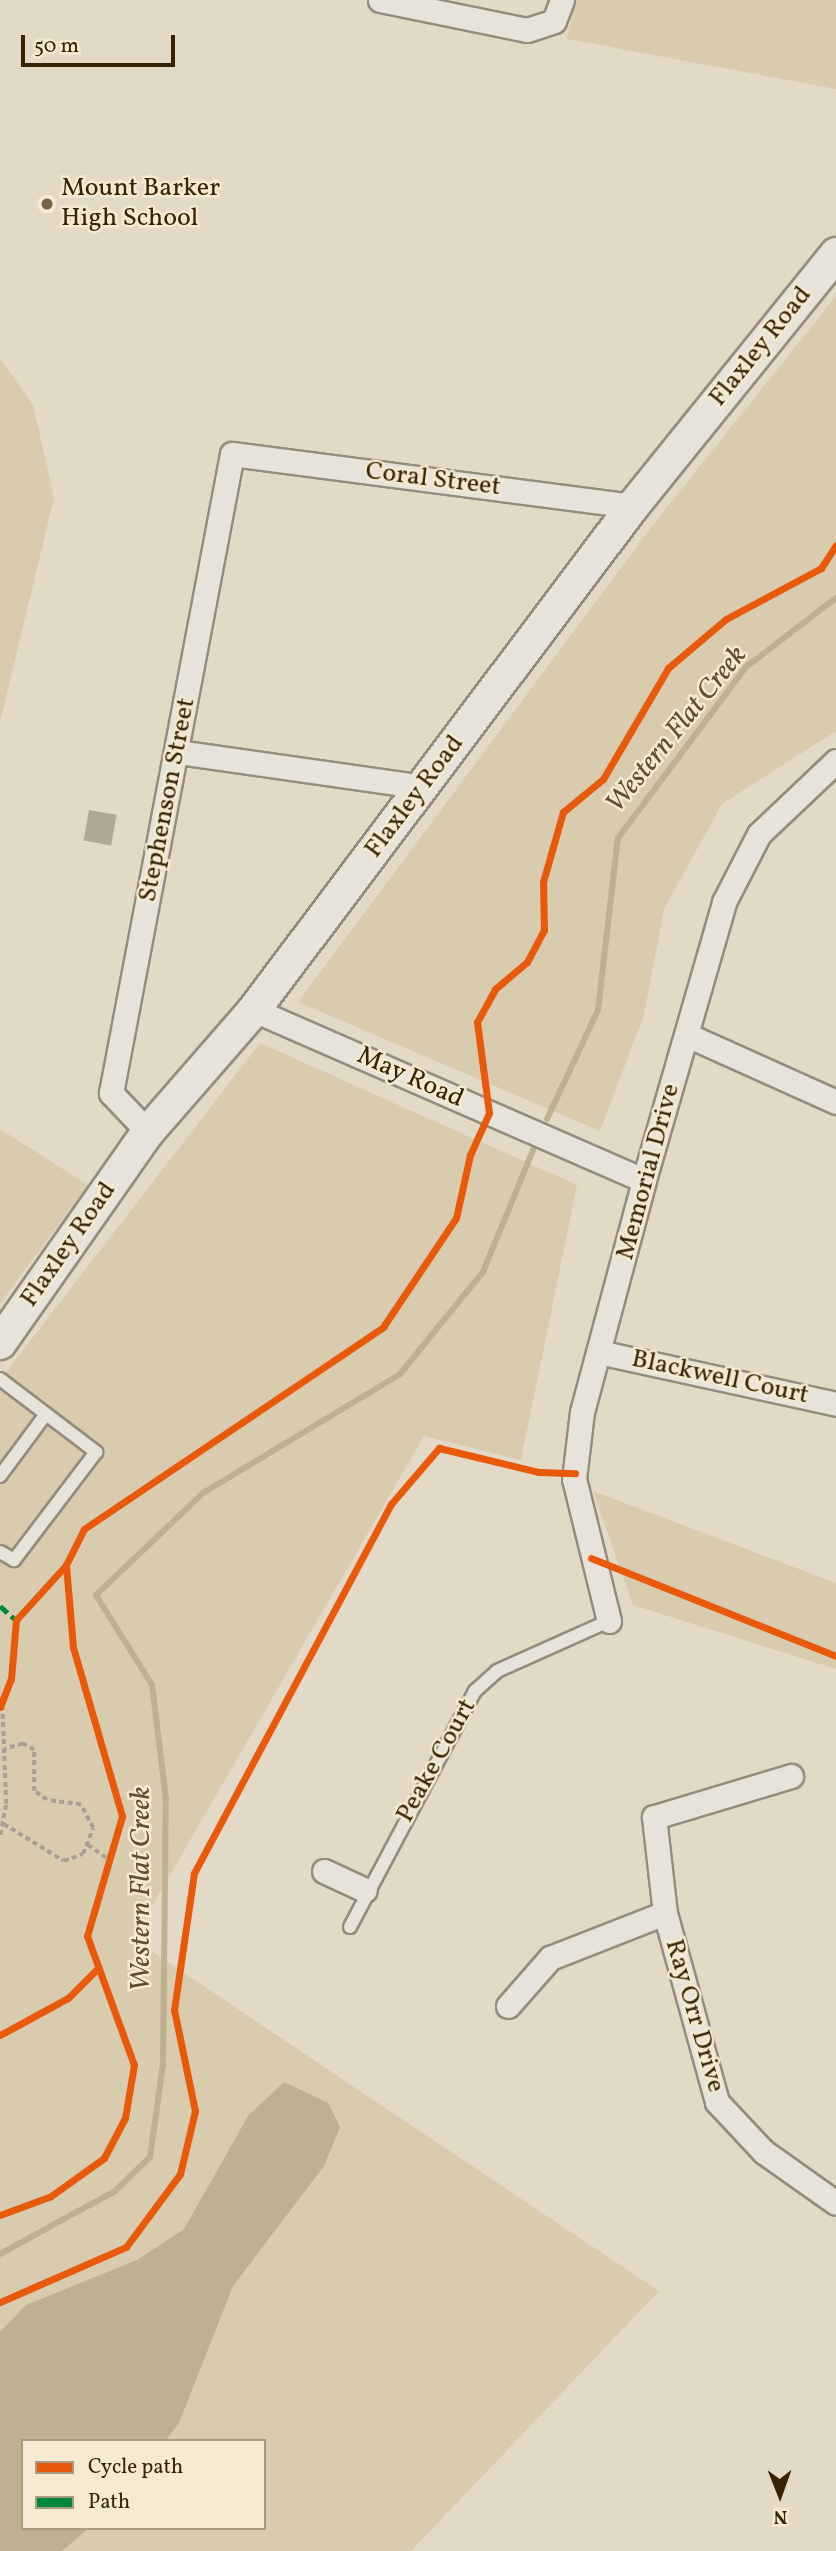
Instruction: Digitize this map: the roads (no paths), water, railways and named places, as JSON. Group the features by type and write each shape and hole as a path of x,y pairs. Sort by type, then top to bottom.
{"main road":[{"name":"Flaxley Road","path":"0,1343 148,1132 254,1010 633,506 836,254"}],"street":[{"path":"380,0 527,30 544,28 562,0"},
{"name":"Coral Street","path":"232,454 633,506"},
{"name":"Stephenson Street","path":"148,1132 111,1093 178,751 232,454"},
{"path":"178,751 423,787"},
{"name":"Memorial Drive","path":"609,1621 574,1479 582,1412 603,1353 643,1180 724,902 759,834 836,761"},
{"name":"May Road","path":"254,1010 643,1180"},
{"path":"687,1035 836,1102"},
{"name":"Blackwell Court","path":"603,1353 836,1404"},
{"name":"Ray Orr Drive","path":"791,1776 654,1817 665,1913 717,2102 764,2152 836,2203"},
{"path":"324,1871 365,1890"},
{"path":"508,2006 550,1958 665,1913"}],"lane":[{"path":"0,1379 96,1452 14,1560 0,1552"},
{"path":"0,1476 46,1415"},
{"name":"Peake Court","path":"350,1927 365,1890 475,1691 496,1671 609,1621"}],"waterway":[{"name":"Western Flat Creek","path":"547,1119 598,1010 618,838 746,667 836,598"},
{"name":"Western Flat Creek","path":"0,2254 115,2191 150,2157 163,2065 166,1800 152,1685 96,1595 203,1493 400,1374 483,1272 533,1150"}],"place":[{"name":"Mount Barker High School","path":"47,204"}]}
